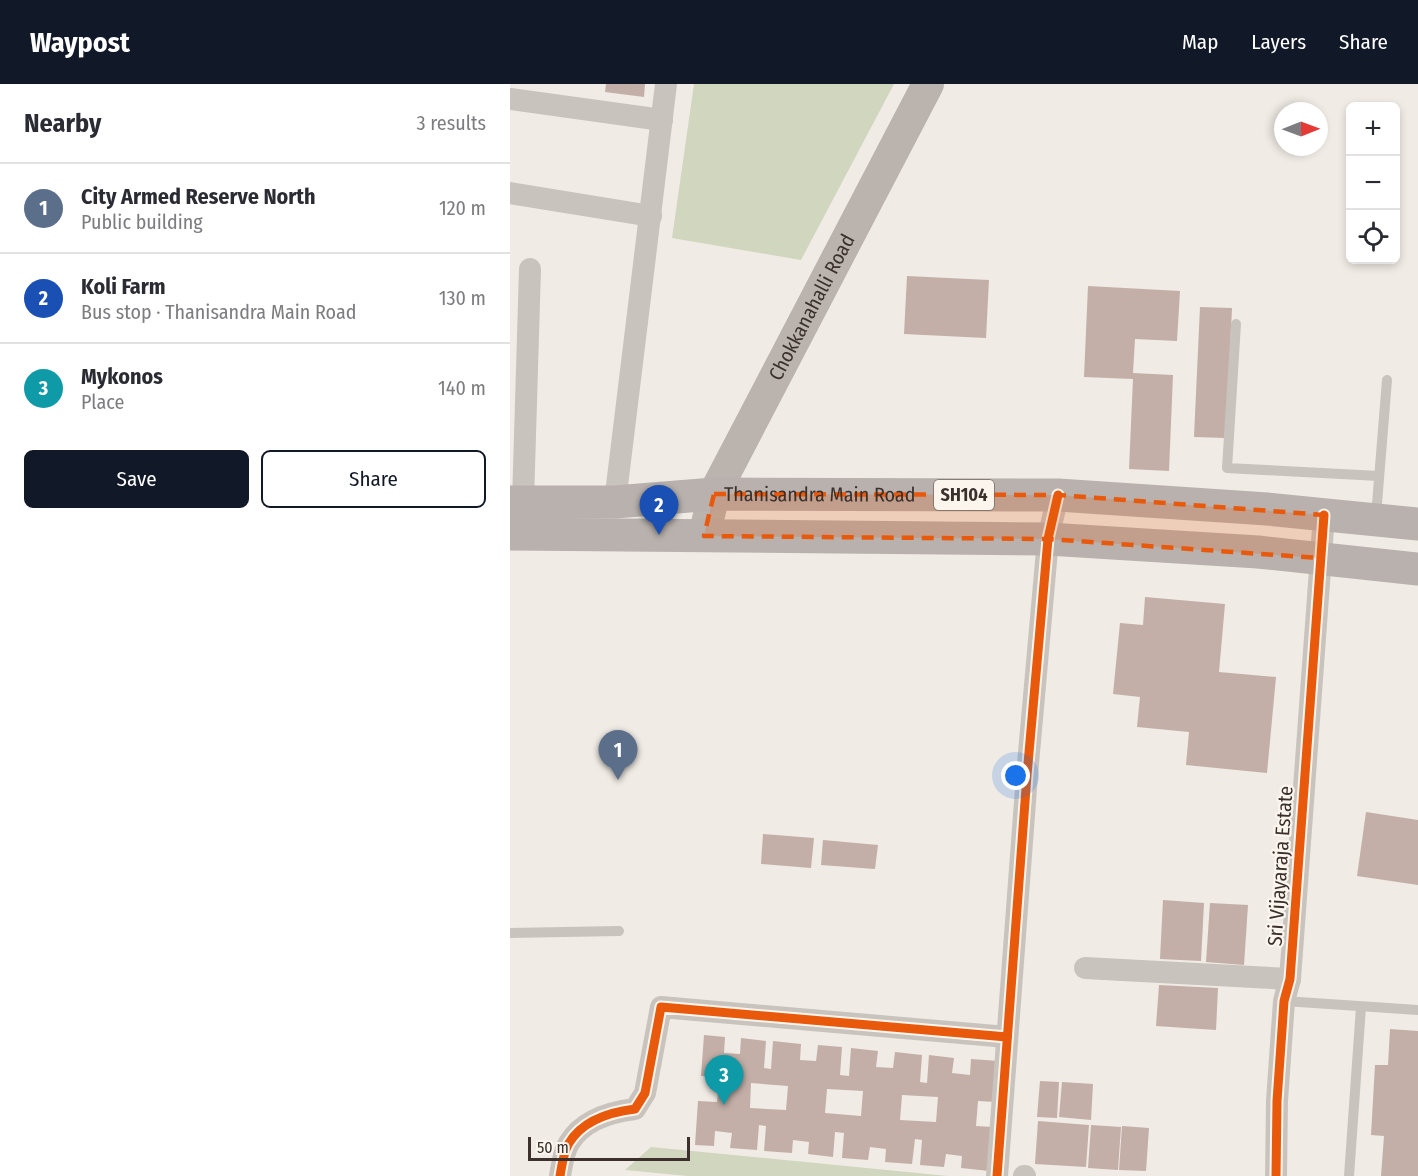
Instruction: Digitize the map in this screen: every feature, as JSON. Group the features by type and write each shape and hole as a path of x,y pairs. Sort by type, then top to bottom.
{"main road":[{"name":"Thanisandra Main Road","path":"516,502 615,502 714,494 1058,495 1418,524"},
{"name":"Thanisandra Main Road","path":"510,534 1048,539 1258,552 1418,568"}],"street":[{"path":"615,502 666,84"},
{"name":"Chokkanahalli Road","path":"704,536 714,494 928,84"},
{"path":"510,99 662,120"},
{"path":"510,193 651,216"},
{"path":"516,502 530,269"},
{"path":"997,1176 1027,775 1048,539 1058,495"},
{"name":"Sri Vijayaraja Estate","path":"1276,1176 1277,1101 1284,1001 1290,980 1323,515"},
{"path":"1085,968 1290,980"},
{"path":"560,1176 568,1144 580,1130 613,1111 635,1109 645,1094 662,1007 1008,1037"}],"lane":[{"path":"1236,324 1227,468 1379,476"},
{"path":"1376,519 1387,380"},
{"path":"510,933 619,931"},
{"path":"1284,1001 1418,1011"},
{"path":"1350,1176 1361,1007"}],"highlighted area":[{"path":"714,494 1058,495 1324,515 1319,558 1048,539 704,536"}],"green space":[{"path":"694,84 894,84 801,260 672,238"},
{"path":"651,1147 948,1176 688,1176 625,1170"}],"building":[{"path":"606,84 645,84 644,97 605,92"},
{"path":"907,276 989,280 986,338 904,334"},
{"path":"1088,286 1180,291 1177,341 1135,339 1133,373 1173,375 1169,471 1129,469 1133,379 1084,377"},
{"path":"1200,307 1232,308 1226,438 1194,437"},
{"path":"1145,597 1225,604 1219,672 1276,677 1267,773 1186,765 1189,732 1137,727 1140,697 1113,694 1120,623 1143,625"},
{"path":"1366,812 1418,820 1418,885 1357,876"},
{"path":"763,834 814,838 811,868 761,864"},
{"path":"823,840 878,845 875,869 821,865"},
{"path":"1163,900 1204,903 1201,961 1160,959"},
{"path":"1210,903 1248,905 1244,965 1206,962"},
{"path":"1159,985 1218,988 1216,1030 1156,1026"},
{"path":"1390,1029 1418,1031 1418,1176 1381,1176 1384,1136 1371,1135 1375,1065 1388,1065"},
{"path":"704,1035 725,1037 724,1053 740,1054 741,1038 766,1041 764,1068 771,1069 773,1041 801,1044 800,1060 816,1061 818,1045 842,1047 840,1075 849,1076 851,1048 878,1051 876,1067 893,1068 895,1052 922,1055 920,1082 927,1083 929,1055 954,1058 952,1073 970,1075 971,1059 999,1061 995,1102 978,1101 976,1126 993,1127 989,1171 961,1168 962,1156 946,1154 944,1167 920,1165 922,1140 915,1139 912,1164 885,1162 886,1149 870,1147 868,1160 842,1158 844,1133 835,1132 833,1157 808,1154 809,1142 793,1140 792,1153 764,1151 766,1126 759,1125 757,1150 730,1148 732,1133 715,1131 714,1146 695,1145 698,1101 717,1102 720,1077 701,1076","holes":["751,1083 788,1086 786,1110 750,1108","827,1089 863,1091 861,1116 825,1113","902,1095 938,1097 936,1122 900,1120"]},
{"path":"1040,1081 1059,1082 1057,1118 1037,1117"},
{"path":"1062,1082 1093,1084 1091,1120 1059,1117"},
{"path":"1038,1121 1089,1125 1086,1167 1035,1164"},
{"path":"1091,1125 1121,1127 1118,1170 1088,1168"},
{"path":"1122,1126 1149,1128 1146,1171 1119,1170"}],"cycle path":[{"path":"997,1176 1027,775 1048,539 1058,495"},
{"path":"1276,1176 1277,1101 1284,1001 1290,979 1324,515"},
{"path":"560,1176 565,1151 582,1128 598,1118 635,1109 645,1093 661,1007 1007,1037"}],"place":[{"name":"Koli Farm","path":"659,535"},
{"name":"City Armed Reserve North","path":"618,780"},
{"name":"Mykonos","path":"724,1105"}]}
